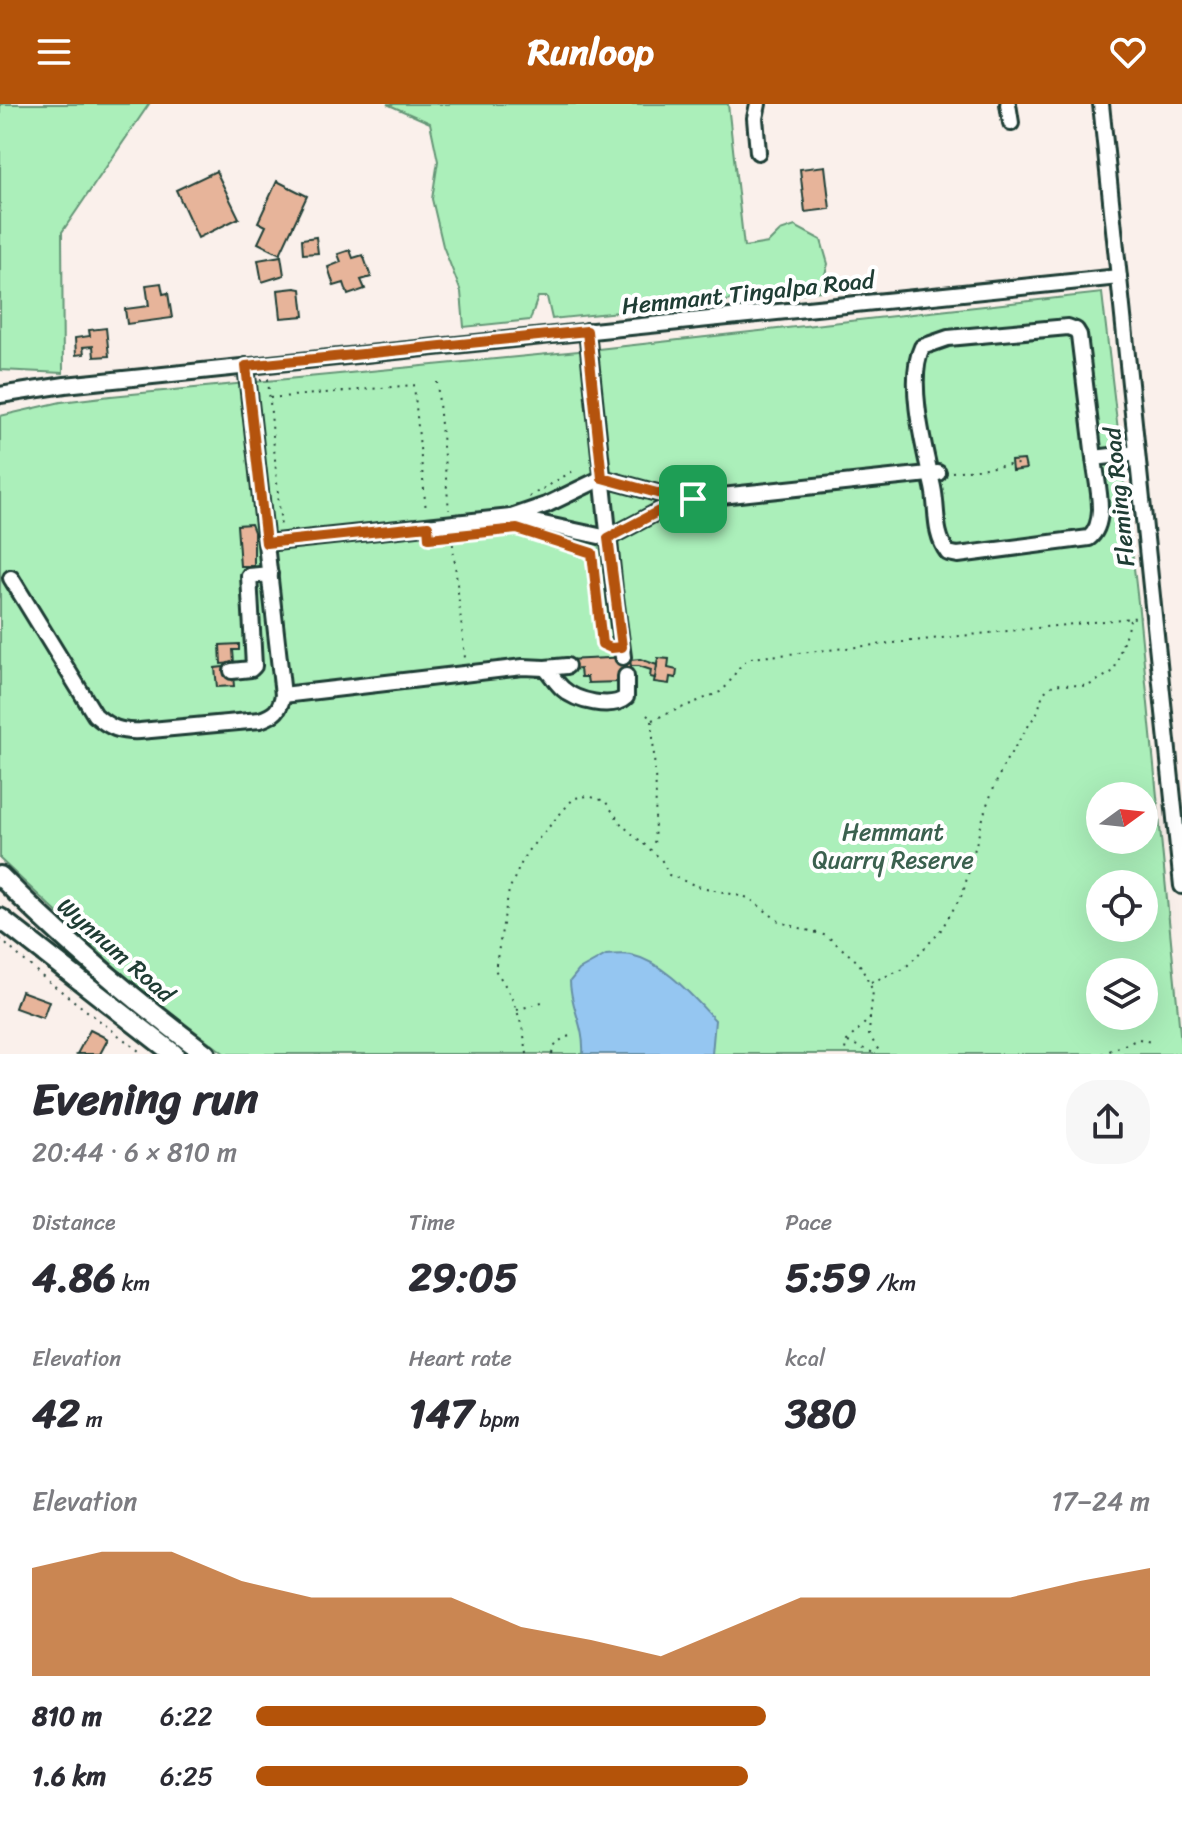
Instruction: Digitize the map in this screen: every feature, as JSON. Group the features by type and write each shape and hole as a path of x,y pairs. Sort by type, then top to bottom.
{"main road":[{"name":"Wynnum Road","path":"0,876 86,960 206,1054"},
{"name":"Wynnum Road","path":"0,918 174,1054"}],"street":[{"path":"758,104 755,118 758,152"},
{"path":"1008,104 1011,123"},
{"name":"Fleming Road","path":"1101,104 1182,886"},
{"name":"Hemmant Tingalpa Road","path":"0,395 65,385 246,374 587,331 1119,277"},
{"path":"1068,327 1076,330 1094,458 1100,521 1097,531 1089,538 958,555 948,553 941,544 934,474 917,391 918,356 922,347 948,338 1068,327"},
{"path":"587,331 623,652"},
{"path":"11,578 95,715 109,727 122,732 140,731 260,720 274,715 283,695 246,374"},
{"path":"1094,458 1137,453"},
{"path":"511,517 548,531 608,538 659,511 693,499 934,474"},
{"path":"266,543 511,517 546,505 602,478 693,499"},
{"path":"657,493 659,511"},
{"path":"546,505 548,531"},
{"path":"232,671 254,666 249,576 270,574"},
{"path":"283,695 523,667 567,666"},
{"path":"545,668 564,690 609,704 618,704 626,697 626,676"}],"path":[{"path":"246,374 268,379 281,529"},
{"path":"437,382 450,512"},
{"path":"270,398 414,385 428,526"},
{"path":"934,474 1018,464"},
{"path":"526,498 573,471"},
{"path":"548,531 592,553 602,644 623,652"},
{"path":"441,537 452,536 465,658"},
{"path":"652,720 720,692 729,686 744,661 751,658 1130,618 1114,671 1088,686 1054,684 1043,693 1038,711 1004,764 986,807 963,893 939,933 904,969 869,983"},
{"path":"647,715 652,720 656,792 654,851"},
{"path":"527,1054 524,1029 509,990 495,970 509,890 526,853 574,798 588,796 605,801 622,825 661,859 669,875 697,886 749,898 780,922 827,936 859,963 873,991 869,1035 881,1054"},
{"path":"0,939 44,978 143,1054"},
{"path":"516,1010 545,1001"},
{"path":"844,1054 847,1041 870,1018"},
{"path":"552,1054 561,1039 570,1036"},
{"path":"1102,1054 1139,1039 1151,1042"},
{"path":"847,1041 876,1054"}],"green space":[{"path":"0,104 149,104 62,232 63,373 0,370"},
{"path":"387,104 728,104 744,247 768,243 780,231 795,226 821,240 828,264 820,291 552,319 547,297 538,297 530,320 464,327 461,292 443,246 432,199 438,161 430,123"},
{"name":"Hemmant Quarry Reserve","path":"1102,293 1156,782 1086,782 1086,854 1158,854 1158,807 1182,1054 225,1054 134,985 0,859 0,416 61,402 589,350"}],"water":[{"path":"628,954 643,959 677,982 715,1020 712,1054 583,1054 570,981 579,970 606,955"}],"building":[{"path":"825,166 830,209 805,212 800,169"},
{"path":"216,171 239,218 198,238 176,190"},
{"path":"277,181 307,196 280,254 258,243 266,226 258,222"},
{"path":"316,237 318,253 303,254 302,239"},
{"path":"350,250 353,258 363,255 371,277 361,280 365,289 348,295 344,283 334,286 328,267 341,262 338,254"},
{"path":"281,256 284,275 262,282 258,260"},
{"path":"161,283 163,294 168,293 172,318 127,324 125,309 149,306 146,285"},
{"path":"301,289 304,316 281,318 278,290"},
{"path":"106,328 109,356 94,357 93,346 83,347 84,354 76,355 75,338 90,336 89,330"},
{"path":"1024,460 1026,469 1012,471 1011,461"},
{"path":"251,524 254,532 254,566 240,566 237,525"},
{"path":"239,644 239,650 233,650 234,663 221,664 220,645"},
{"path":"630,657 632,675 620,682 588,683 587,677 581,677 580,669 567,670 566,660"},
{"path":"658,658 669,659 668,668 677,670 676,678 670,677 669,684 654,682"},
{"path":"640,659 657,665 655,678 650,677 651,670 631,666 630,660"},
{"path":"232,666 234,686 217,687 215,668"},
{"path":"21,991 49,1001 43,1018 15,1008"},
{"path":"90,1030 108,1039 100,1054 77,1054"}],"route":[{"path":"587,331 602,478 693,499 659,511 608,538 622,647 611,648 602,644 592,553 517,529 429,538 428,526 266,543 246,366 587,331"}]}
